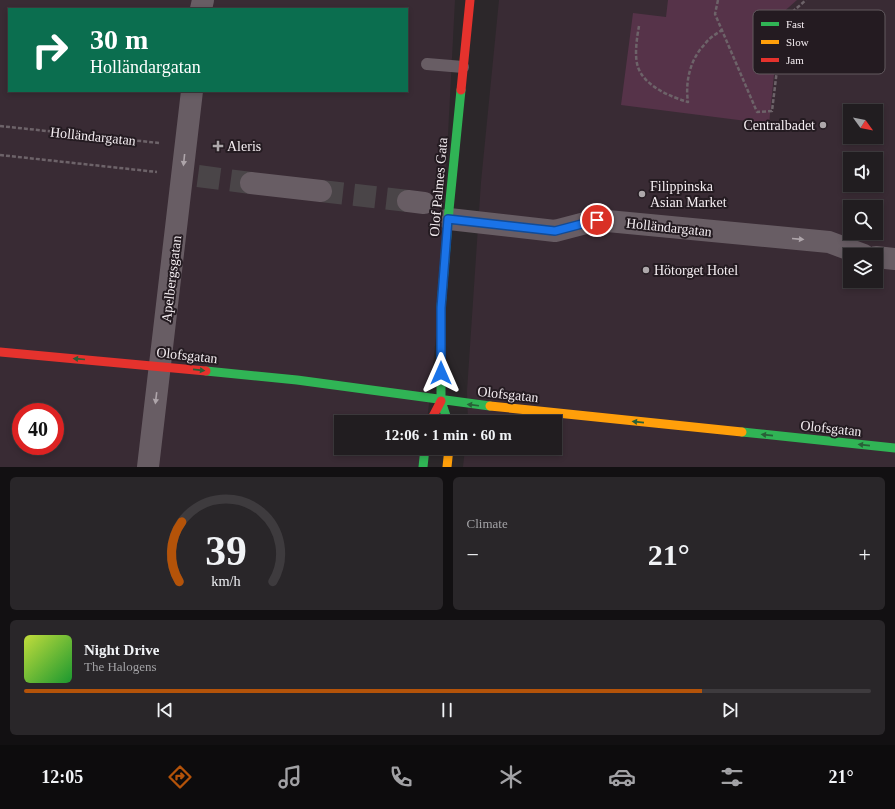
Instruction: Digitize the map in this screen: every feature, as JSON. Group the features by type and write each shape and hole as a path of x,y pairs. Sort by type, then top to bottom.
{"street":[{"name":"Olof Palmes Gata","path":"446,415 441,401 441,308 448,219 470,0"},
{"name":"Apelbergsgatan","path":"148,467 192,92"},
{"path":"252,183 321,191"},
{"name":"Holländargatan","path":"448,219 555,231 597,220 828,242 845,248"},
{"path":"883,258 895,259"},
{"name":"Olofsgatan","path":"0,352 297,380 441,401 895,448"},
{"name":"Olof Palmes Gata","path":"434,415 441,401"},
{"path":"423,467 424,455"},
{"path":"447,467 448,455"}],"lane":[{"path":"427,64 463,67"}],"path":[{"path":"718,0 715,14 757,112 772,111 776,74"},
{"path":"794,10 806,0"},
{"path":"638,26 636,55 637,67 656,88 675,98 688,102 687,81 698,52 705,43 722,30"},
{"name":"Holländargatan","path":"0,126 187,136"},
{"name":"Holländargatan","path":"0,155 182,184"}],"shaded area":[{"path":"0,0 455,0 439,308 428,415 334,415 334,455 421,455 420,467 0,467"},
{"path":"499,0 895,0 895,467 463,467 464,455 562,455 562,415 468,415 467,391 481,182"},
{"path":"668,0 797,0 786,10 753,10 753,74 774,74 769,124 621,105 633,13 666,17"}],"tunnel":[{"path":"198,176 251,183"},
{"path":"321,191 408,201"}],"traffic: fast":[{"path":"446,415 441,401 441,308 461,90"},
{"path":"206,371 297,380 490,406"},
{"path":"742,432 895,448"},
{"path":"423,467 424,455"}],"traffic: slow":[{"path":"490,406 742,432"},
{"path":"447,467 448,455"}],"traffic: jam":[{"path":"461,90 470,0"},
{"path":"0,352 206,371"},
{"path":"434,415 441,401"}],"place":[{"name":"Centralbadet","path":"823,125"},
{"name":"Aleris","path":"218,146"},
{"name":"Filippinska Asian Market","path":"642,194"},
{"name":"Hötorget Hotel","path":"646,270"}],"route":[{"path":"441,373 441,308 448,219 555,231 597,220"}]}
